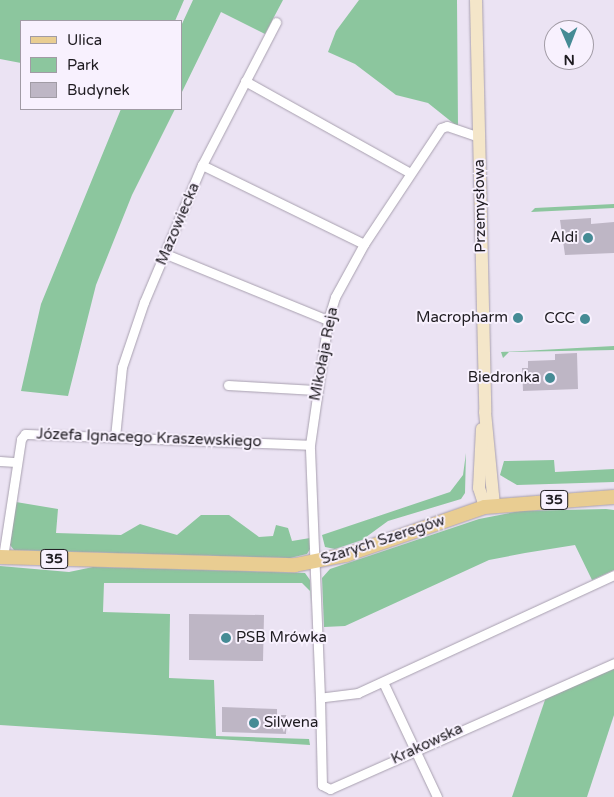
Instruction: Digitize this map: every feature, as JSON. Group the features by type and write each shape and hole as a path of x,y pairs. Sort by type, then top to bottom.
{"main road":[{"name":"Przemysłowa","path":"476,0 485,412 490,506"},
{"name":"Szarych Szeregów","path":"1,557 242,566 315,562 490,506 614,497"}],"street":[{"name":"Mazowiecka","path":"115,437 122,367 144,302 166,254 202,165 276,22"},
{"path":"245,81 410,173"},
{"name":"Mikołaja Reja","path":"315,562 310,445 315,390 328,320 335,297 364,244 441,128 447,126 479,137"},
{"path":"202,165 364,244"},
{"path":"166,254 328,320"},
{"path":"228,385 315,390"},
{"name":"Józefa Ignacego Kraszewskiego","path":"1,557 16,462 25,434 310,445"},
{"path":"0,461 16,462"},
{"name":"Krakowska","path":"315,562 325,789 614,663"},
{"path":"320,698 358,693 614,575"},
{"path":"383,682 437,797"}],"green space":[{"path":"0,0 184,0 175,20 20,20 20,63 0,59"},
{"path":"193,0 283,0 265,34 221,12 182,92 182,24"},
{"path":"359,0 457,0 458,127 428,103 396,95 355,64 328,52 336,31"},
{"path":"121,110 174,110 132,195 96,285 68,396 21,391 41,304"},
{"path":"614,204 614,208 531,212 535,208"},
{"path":"614,346 614,350 509,352 503,358 501,352"},
{"path":"466,453 465,493 461,499 388,521 362,540 335,549 325,547 322,535 450,492 463,475"},
{"path":"554,460 555,472 614,469 614,482 517,485 500,475 504,461"},
{"path":"16,502 58,509 56,533 121,535 140,524 177,535 201,515 229,515 259,537 273,536 276,525 288,528 292,541 310,538 310,549 307,554 290,558 14,550 10,545"},
{"path":"614,510 614,570 592,580 575,545 525,553 489,560 345,626 324,627 322,578 330,569 479,519 520,511"},
{"path":"0,566 69,572 93,567 305,573 310,580 311,605 310,591 302,583 104,583 103,612 170,614 169,678 214,680 216,736 309,739 310,745 0,725"},
{"path":"614,669 614,715 587,797 512,797 547,694"}],"building":[{"name":"Aldi","path":"591,218 591,224 614,222 614,253 565,255 560,220"},
{"name":"Biedronka","path":"577,353 578,389 523,391 522,368 528,368 528,361 555,360 555,354"},
{"name":"PSB Mrówka","path":"189,614 264,615 263,661 189,660"},
{"name":"Silwena","path":"222,707 277,709 277,715 287,715 286,734 222,732"}],"place":[{"name":"Aldi","path":"588,238"},
{"name":"Macropharm","path":"518,318"},
{"name":"CCC","path":"585,319"},
{"name":"Biedronka","path":"550,378"},
{"name":"PSB Mrówka","path":"226,638"},
{"name":"Silwena","path":"254,723"}]}
